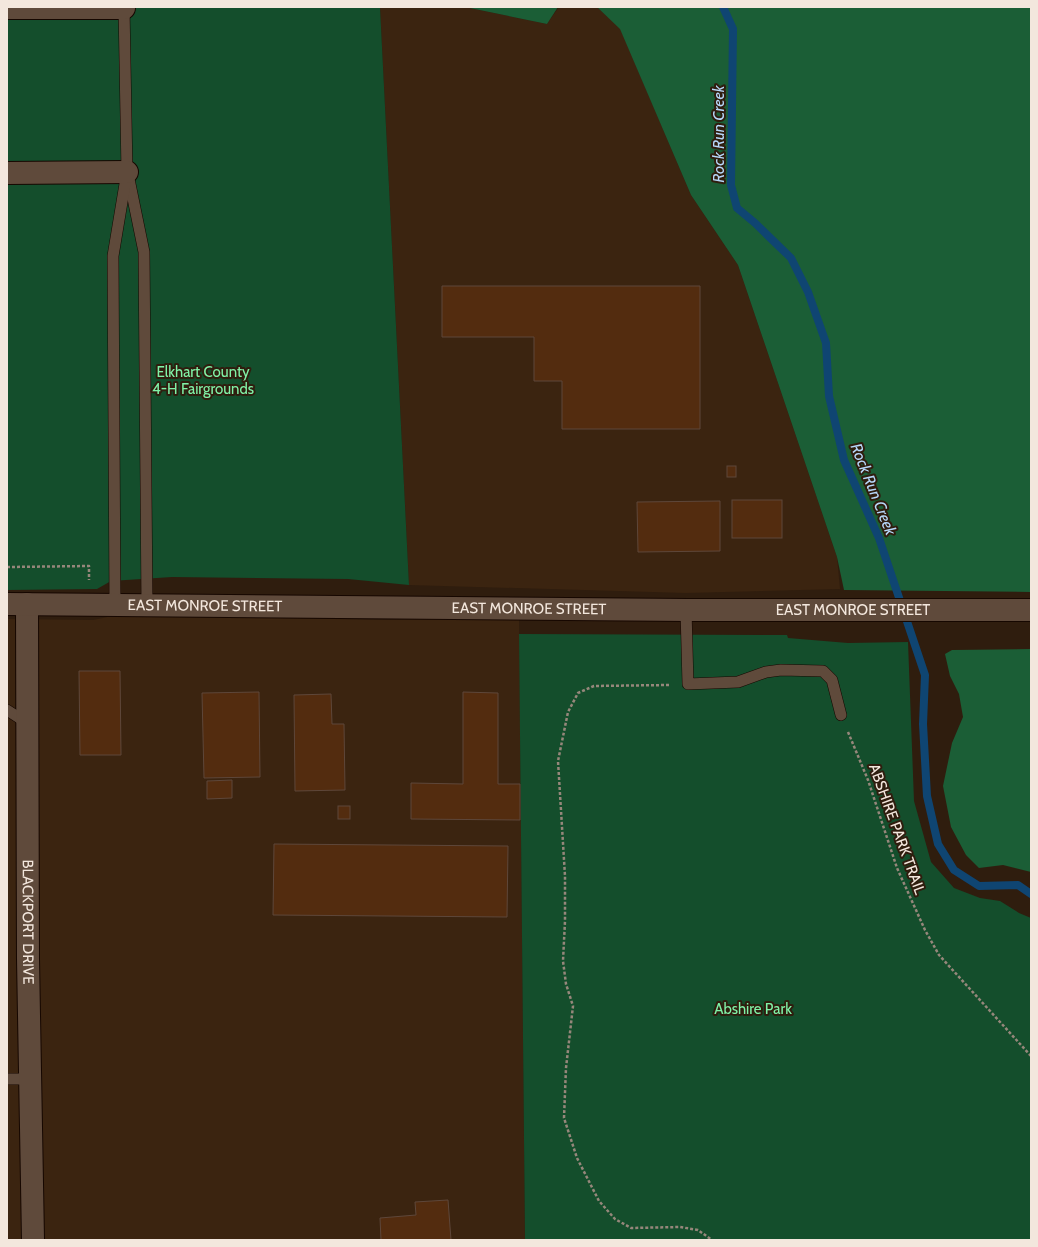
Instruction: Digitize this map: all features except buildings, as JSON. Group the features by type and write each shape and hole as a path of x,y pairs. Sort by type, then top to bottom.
{"street":[{"path":"7,8 124,8"},
{"path":"7,173 127,172"},
{"name":"EAST MONROE STREET","path":"17,604 686,610 1031,610"},
{"name":"BLACKPORT DRIVE","path":"17,604 27,723 33,1240"}],"lane":[{"path":"115,604 113,256 127,172 124,8"},
{"path":"127,172 144,252 147,604"},
{"path":"686,610 688,684 738,682 766,672 781,670 823,671 832,680 841,715"},
{"path":"7,710 27,723"},
{"path":"7,1079 30,1079"}],"path":[{"path":"7,567 89,566"},
{"path":"688,684 594,686 578,693 568,712 558,761 565,876 563,961 566,984 573,1006 566,1068 564,1118 577,1158 599,1201 615,1219 631,1228 680,1227 698,1230 712,1240"},
{"name":"ABSHIRE PARK TRAIL","path":"841,715 868,780 897,868 925,930 939,955 1031,1056"}],"shaded area":[{"path":"380,7 465,7 547,24 559,7 597,7 620,28 691,195 738,265 837,557 840,589 686,593 409,585"},
{"path":"117,615 386,620 519,617 525,1240 7,1240 7,619 93,620"}],"green space":[{"name":"Elkhart County 4-H Fairgrounds","path":"7,7 380,7 409,585 348,579 172,577 111,581 97,589 7,590"},
{"path":"465,7 558,7 547,24"},
{"path":"597,7 1031,7 1031,592 844,590 837,557 738,265 691,195 620,29"},
{"name":"Abshire Park","path":"519,634 787,635 788,638 848,643 908,642 914,801 931,862 954,888 980,898 1000,901 1019,913 1031,918 1031,1240 525,1240"},
{"path":"1031,649 1031,872 1003,865 979,868 966,855 951,827 943,786 952,743 963,717 959,694 950,676 945,654 952,650"}],"waterway":[{"name":"Rock Run Creek","path":"723,7 733,29 731,185 737,208 755,223 791,258 808,292 826,343 829,396 844,460 879,538 925,675 923,724 927,796 938,844 954,870 979,886 1018,885 1031,894"}]}
